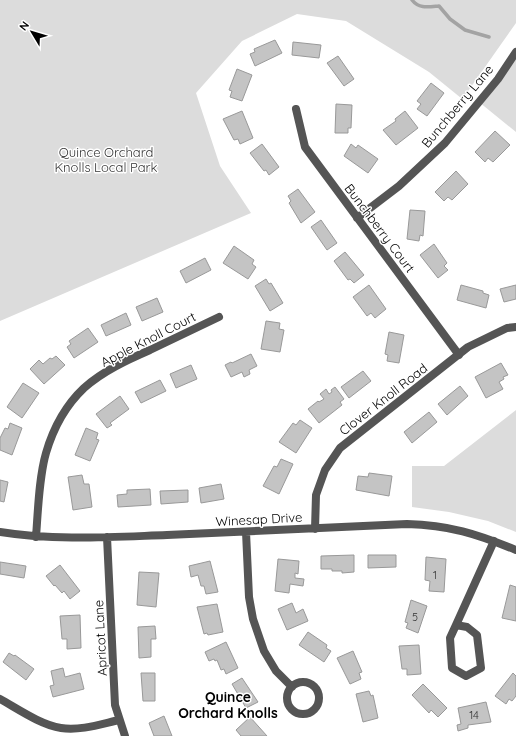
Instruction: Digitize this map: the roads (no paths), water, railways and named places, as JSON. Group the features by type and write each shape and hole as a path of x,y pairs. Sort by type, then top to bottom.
{"street":[{"name":"Bunchberry Lane","path":"357,218 399,186 445,143 498,79 516,52"},
{"name":"Bunchberry Court","path":"296,109 305,147 459,355"},
{"name":"Apple Knoll Court","path":"36,537 42,468 46,453 60,419 70,404 84,388 119,364 219,317"},
{"name":"Clover Knoll Road","path":"314,529 316,495 325,470 340,448 468,347 507,328 516,327"},
{"name":"Winesap Drive","path":"0,532 36,537 107,537 407,524 455,529 494,541 516,550"},
{"path":"246,532 249,597 253,619 264,651 276,671 292,687"},
{"name":"Apricot Lane","path":"107,537 115,705 125,736"},
{"path":"456,626 467,627 477,635 481,668 466,676 452,668 450,638 494,541"},
{"path":"307,682 316,688 320,698 317,708 313,712 303,715 293,711 287,702 289,691 292,687 296,684 307,682"},
{"path":"0,699 48,724 62,728 76,729 119,720"}],"waterway":[{"path":"412,0 421,6 439,6 450,19 465,30 489,37"}],"district":[{"name":"Quince Orchard Knolls","path":"228,706"}],"park label":[{"name":"Quince Orchard Knolls Local Park","path":"106,160"}]}
